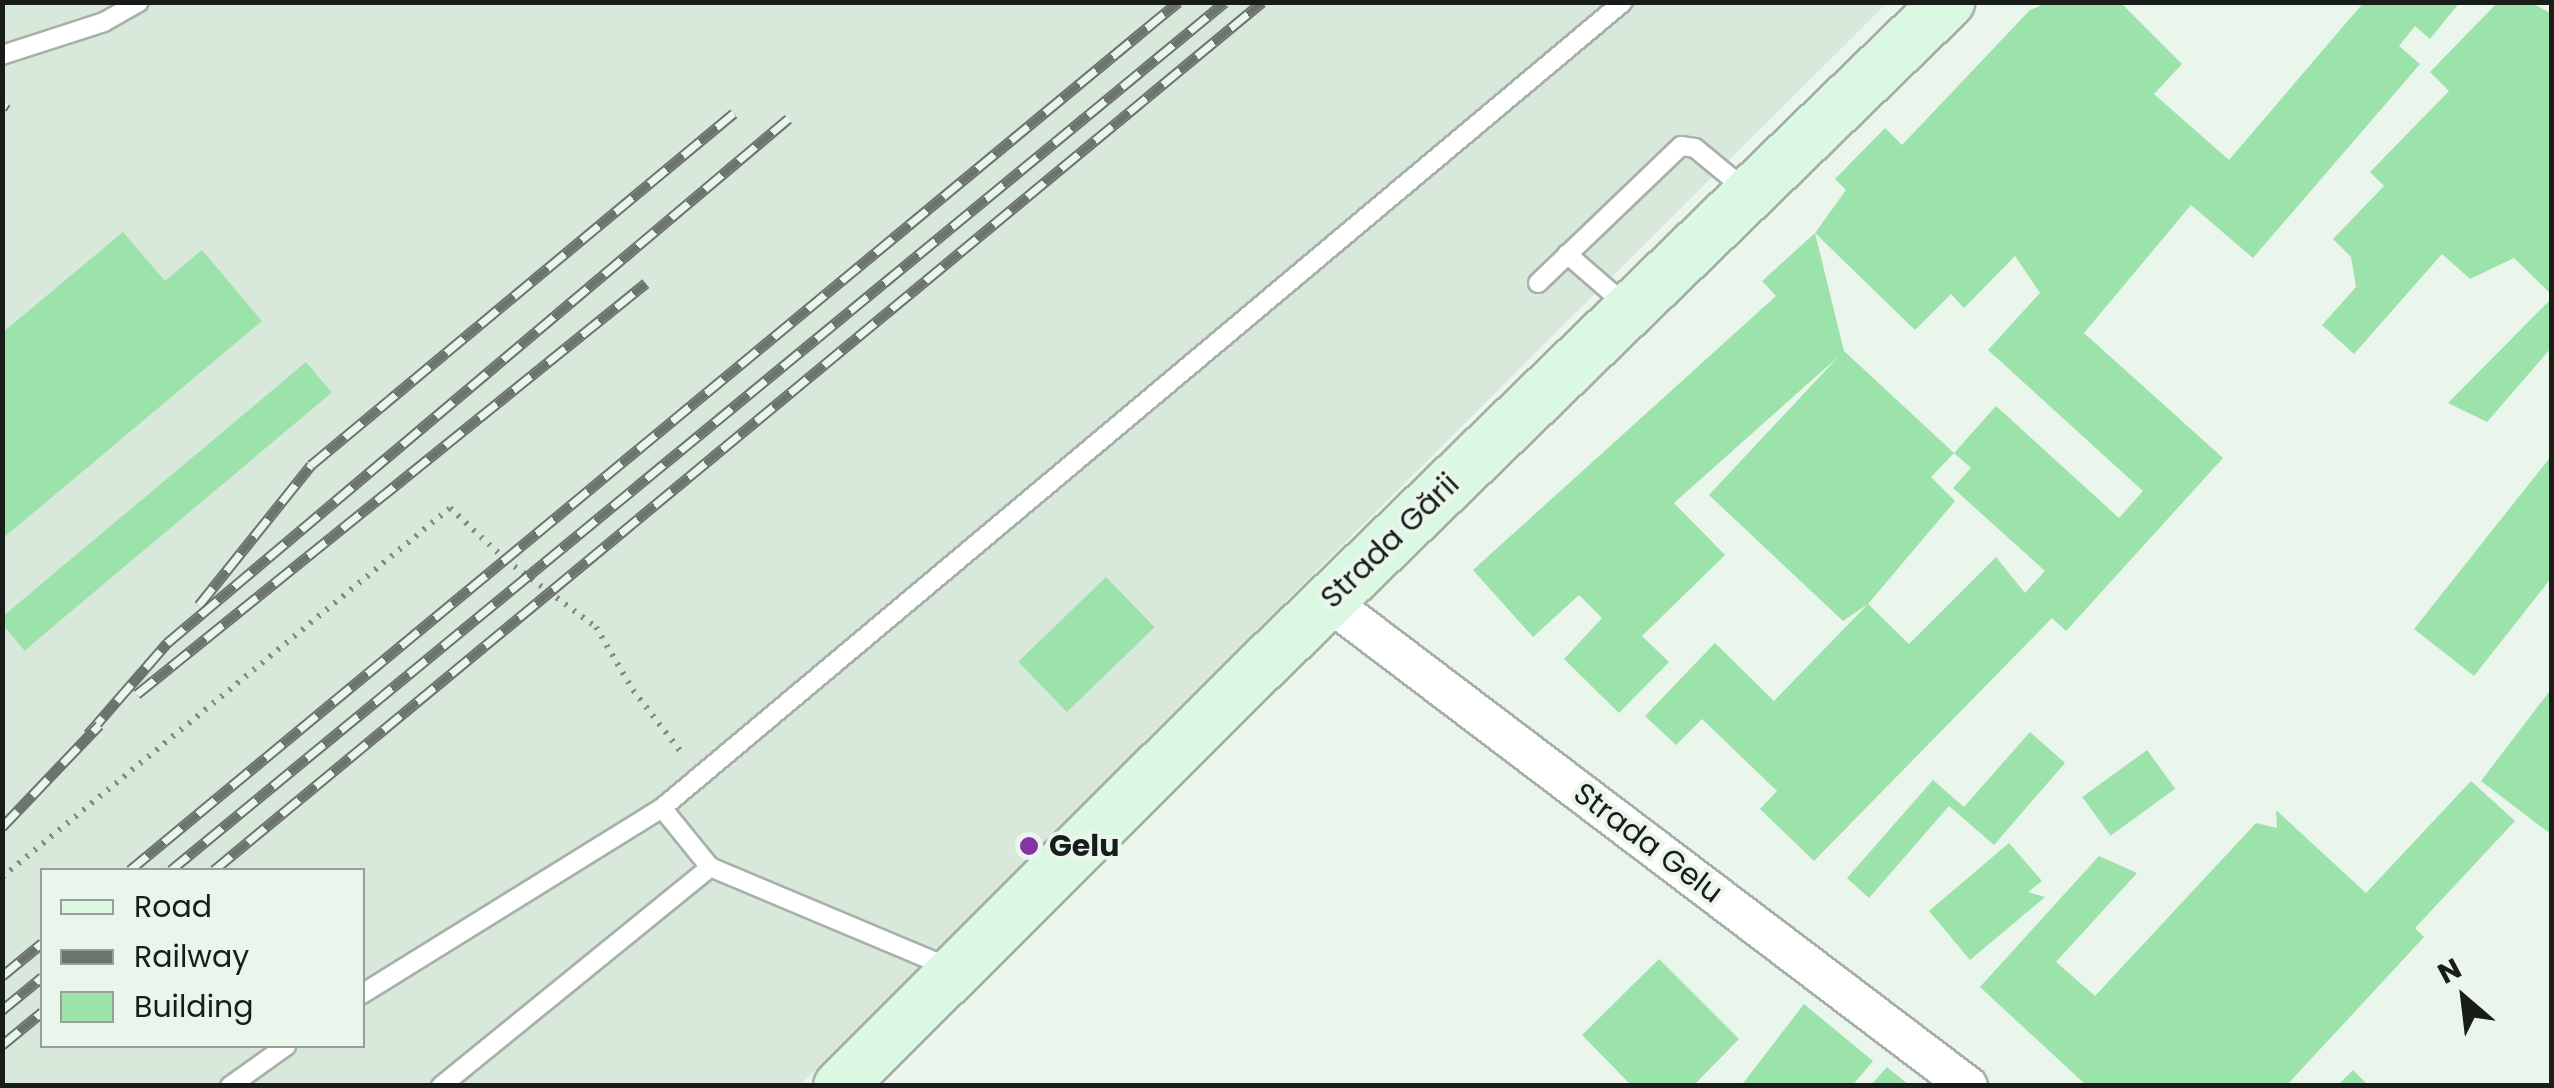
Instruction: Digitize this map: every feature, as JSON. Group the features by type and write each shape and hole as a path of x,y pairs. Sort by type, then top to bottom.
{"main road":[{"name":"Strada Gării","path":"840,1086 1328,601 1948,2"}],"street":[{"name":"Strada Gelu","path":"1328,601 1968,1086"}],"lane":[{"path":"2,55 104,22 139,2"},
{"path":"365,992 662,808 1623,2"},
{"path":"1538,283 1680,146 1695,148 1749,193"},
{"path":"1567,254 1630,309"},
{"path":"662,808 710,867 953,970"},
{"path":"441,1086 710,867"},
{"path":"230,1086 283,1048"}],"path":[{"path":"2,878 450,508 506,560 596,627 633,690 699,778"}],"shaded area":[{"path":"2,3 1887,3 799,1086 3,1085"}],"building":[{"path":"2049,2 2120,2 2182,64 2154,94 2229,160 2364,2 2460,2 2430,39 2415,26 2399,46 2420,64 2253,258 2191,205 2084,333 2223,458 2066,631 2052,618 1814,861 1760,809 1777,791 1702,719 1676,745 1645,716 1715,643 1774,701 1868,604 1909,644 1996,557 2025,593 2045,571 1953,488 1971,468 1954,453 1996,406 2119,518 2143,491 1988,350 2040,293 2015,256 1964,308 1951,294 1915,330 1815,233 1846,190 1835,179 1885,128 1902,145 2030,10"},
{"path":"2498,2 2530,2 2552,14 2552,295 2514,258 2470,279 2442,254 2354,354 2322,325 2356,287 2351,257 2333,239 2384,186 2370,172 2449,91 2430,72"},
{"path":"123,232 165,281 202,250 262,321 2,539 2,333"},
{"path":"1815,233 1844,351 1954,453 1931,477 1955,501 1868,604 1843,621 1709,495 1839,356 1674,503 1725,555 1642,636 1669,662 1619,713 1564,659 1602,618 1579,595 1533,637 1473,570 1776,296 1762,281"},
{"path":"2552,298 2552,347 2487,422 2448,403"},
{"path":"306,362 332,393 25,650 2,624 2,617"},
{"path":"2552,455 2552,577 2474,676 2414,629"},
{"path":"1106,577 1155,627 1067,712 1018,662"},
{"path":"2552,688 2552,835 2481,781"},
{"path":"2030,732 2065,763 1994,845 1949,806 1869,898 1847,878 1933,780 1964,807"},
{"path":"2147,750 2175,789 2110,836 2082,797"},
{"path":"2471,781 2515,821 2415,928 2424,937 2286,1086 2087,1086 1980,987 2099,856 2137,873 2056,962 2095,996 2256,823 2277,828 2276,810 2366,893"},
{"path":"2009,843 2042,881 2028,892 2045,897 1970,960 1929,911"},
{"path":"1659,959 1739,1039 1693,1086 1632,1086 1582,1035"},
{"path":"1804,1004 1873,1061 1852,1086 1741,1086"},
{"path":"1887,1067 1910,1086 1870,1086"},
{"path":"2353,1070 2369,1086 2337,1086"}],"railway":[{"path":"132,868 1178,2"},
{"path":"173,868 1225,2"},
{"path":"216,868 1262,2"},
{"path":"2,108 6,102"},
{"path":"199,605 311,465 734,113"},
{"path":"88,734 167,643 788,119"},
{"path":"137,694 646,283"},
{"path":"2,827 99,725"},
{"path":"2,976 40,945"},
{"path":"2,1010 40,979"},
{"path":"2,1045 40,1014"}],"place":[{"name":"Gelu","path":"1029,846"}]}
